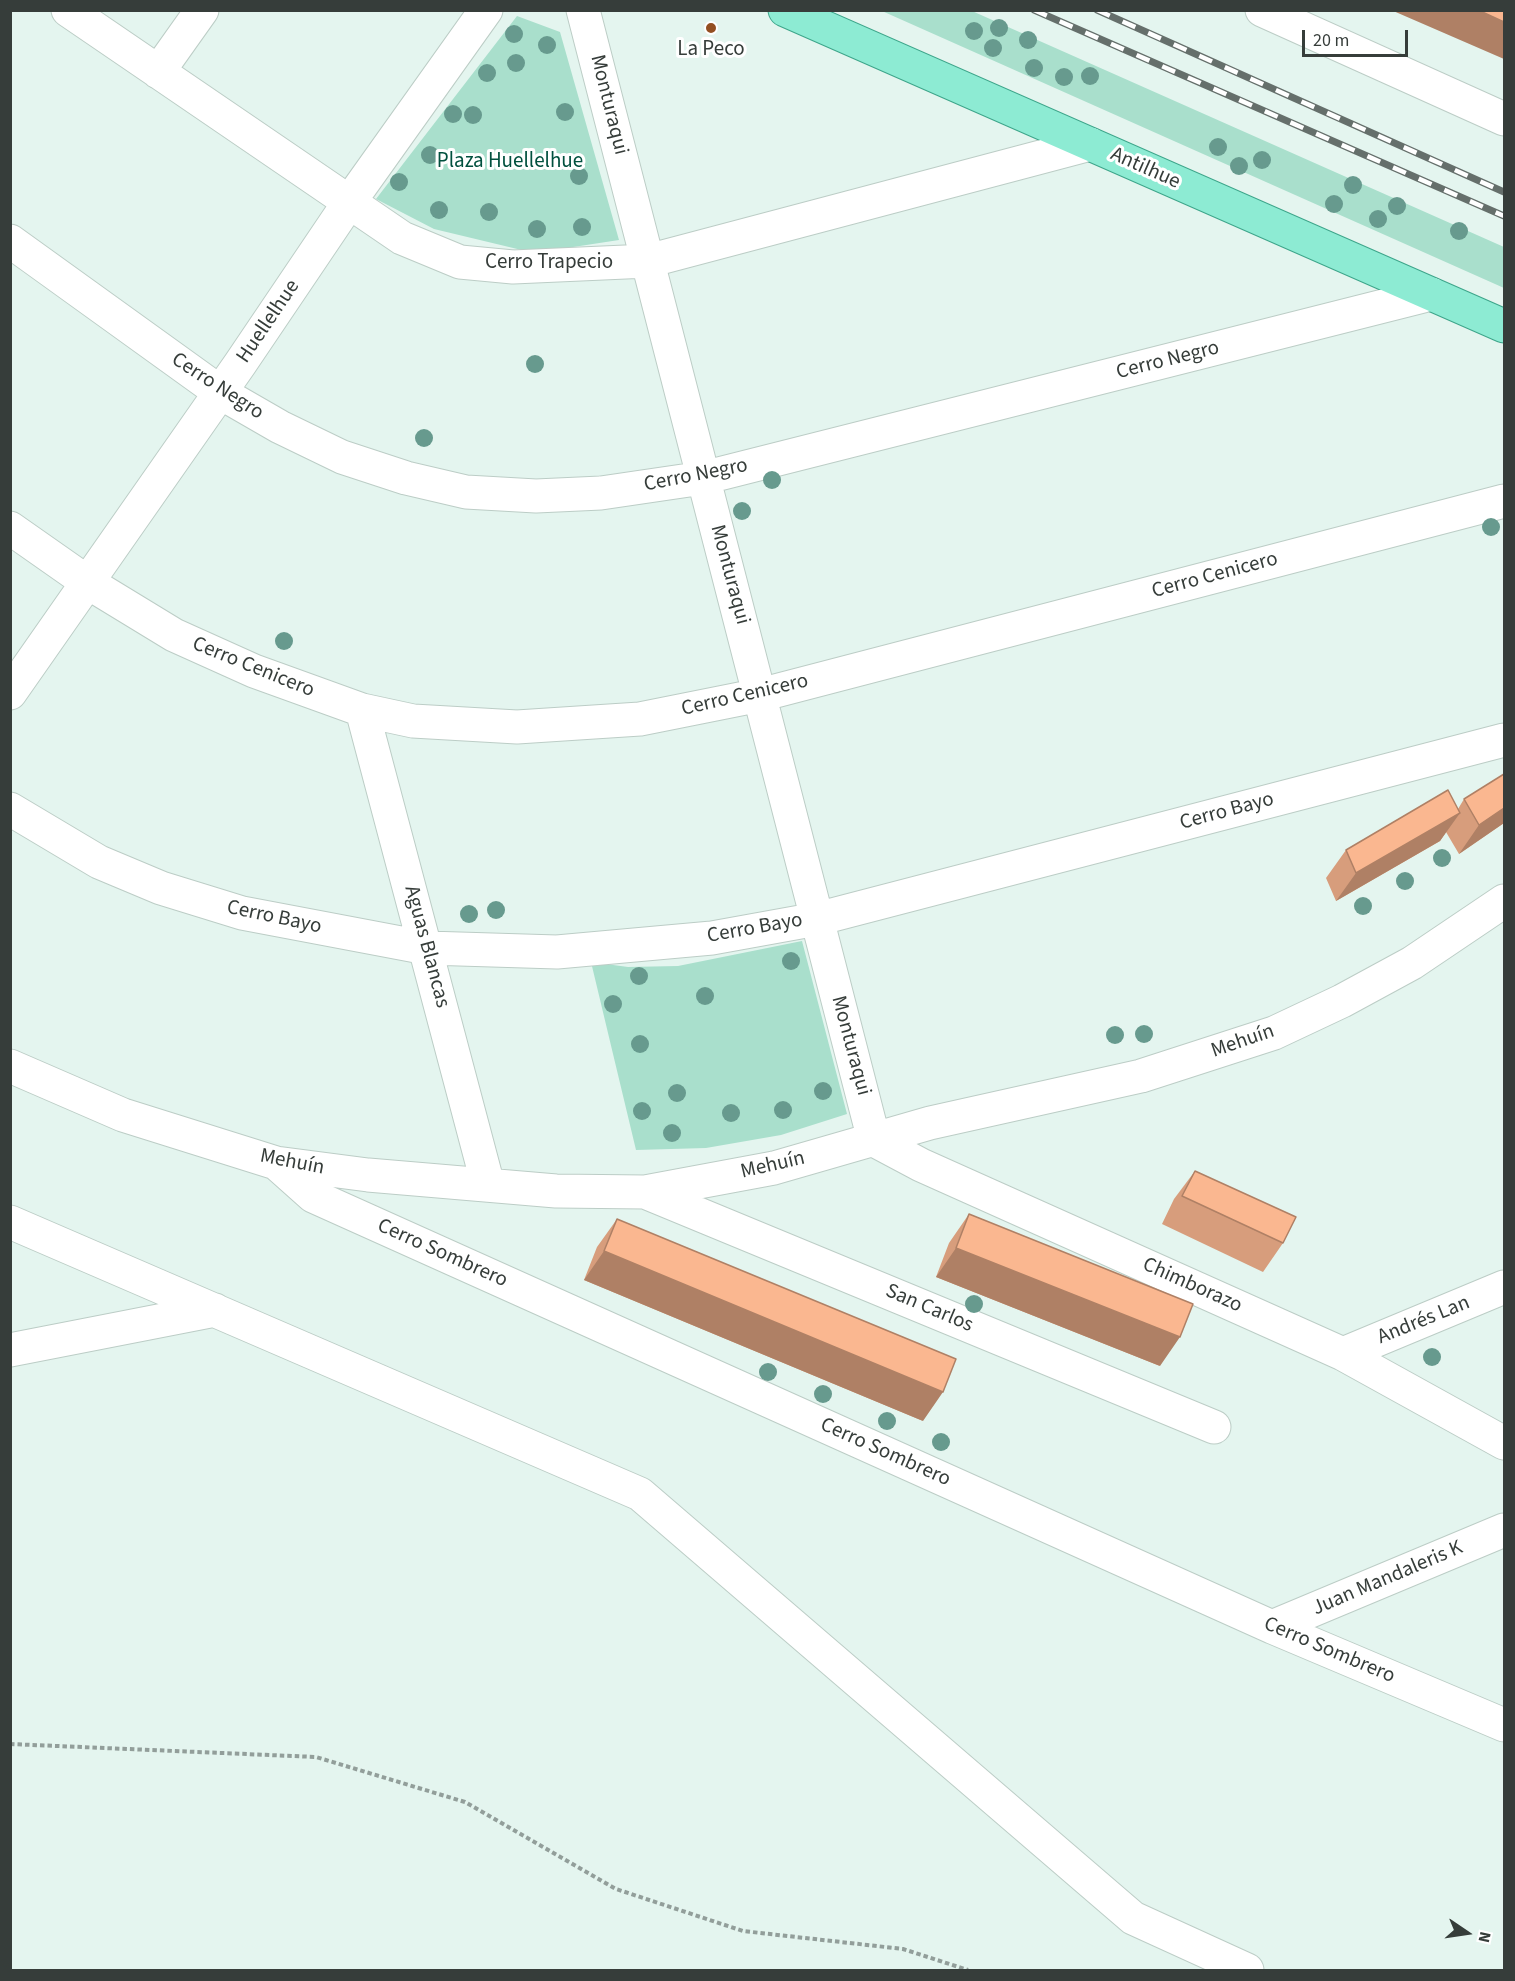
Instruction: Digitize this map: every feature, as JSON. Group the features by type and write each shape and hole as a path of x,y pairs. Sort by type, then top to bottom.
{"main road":[{"name":"Antilhue","path":"785,10 1504,326"}],"street":[{"name":"Cerro Trapecio","path":"68,10 402,238 460,262 513,267 648,261 1090,144"},
{"path":"159,72 202,10"},
{"name":"Huellelhue","path":"10,693 221,393 350,201 486,10"},
{"name":"Monturaqui","path":"583,10 874,1140"},
{"path":"1262,10 1504,119"},
{"name":"Cerro Negro","path":"10,241 221,393 280,427 342,457 406,478 466,492 536,496 601,493 704,478 1431,294"},
{"name":"Cerro Cenicero","path":"10,528 87,582 174,635 254,671 362,710 413,721 517,727 640,719 760,695 1504,501"},
{"name":"Aguas Blancas","path":"362,710 427,948 488,1185"},
{"name":"Cerro Bayo","path":"10,809 99,862 161,888 242,913 427,948 579,950 712,938 817,919 1504,740"},
{"name":"Mehuín","path":"10,1066 123,1115 276,1163 368,1175 556,1191 645,1192 774,1167 930,1122 1141,1076 1274,1033 1342,1001 1412,963 1504,901"},
{"name":"Chimborazo","path":"874,1140 921,1165 1343,1354 1504,1443"},
{"name":"Cerro Sombrero","path":"276,1163 313,1197 1272,1627 1504,1725"},
{"name":"San Carlos","path":"645,1192 1214,1427"},
{"path":"10,1222 640,1494 1133,1918 1247,1971"},
{"name":"Andrés Lan","path":"1343,1354 1504,1287"},
{"path":"10,1350 215,1310"},
{"name":"Juan Mandaleris K","path":"1272,1627 1504,1530"}],"path":[{"path":"10,1744 316,1757 465,1802 616,1889 743,1931 903,1949 968,1971"}],"green space":[{"path":"882,11 972,11 1504,247 1504,288"},
{"name":"Plaza Huellelhue","path":"517,16 560,32 619,240 534,253 434,229 376,199"},
{"path":"802,941 847,1114 781,1135 706,1148 636,1150 591,962 628,967 678,966"}],"building":[{"path":"1478,10 1504,10 1504,22"},
{"path":"1504,774 1504,808 1479,825 1464,799"},
{"path":"1448,790 1460,813 1356,873 1346,850"},
{"path":"1195,1171 1296,1217 1283,1243 1182,1196"},
{"path":"969,1214 1193,1304 1180,1337 956,1248"},
{"path":"617,1219 956,1359 943,1392 604,1251"}],"railway":[{"path":"1034,10 1504,216"},
{"path":"1097,10 1504,192"}],"place":[{"name":"La Peco","path":"711,28"}]}
